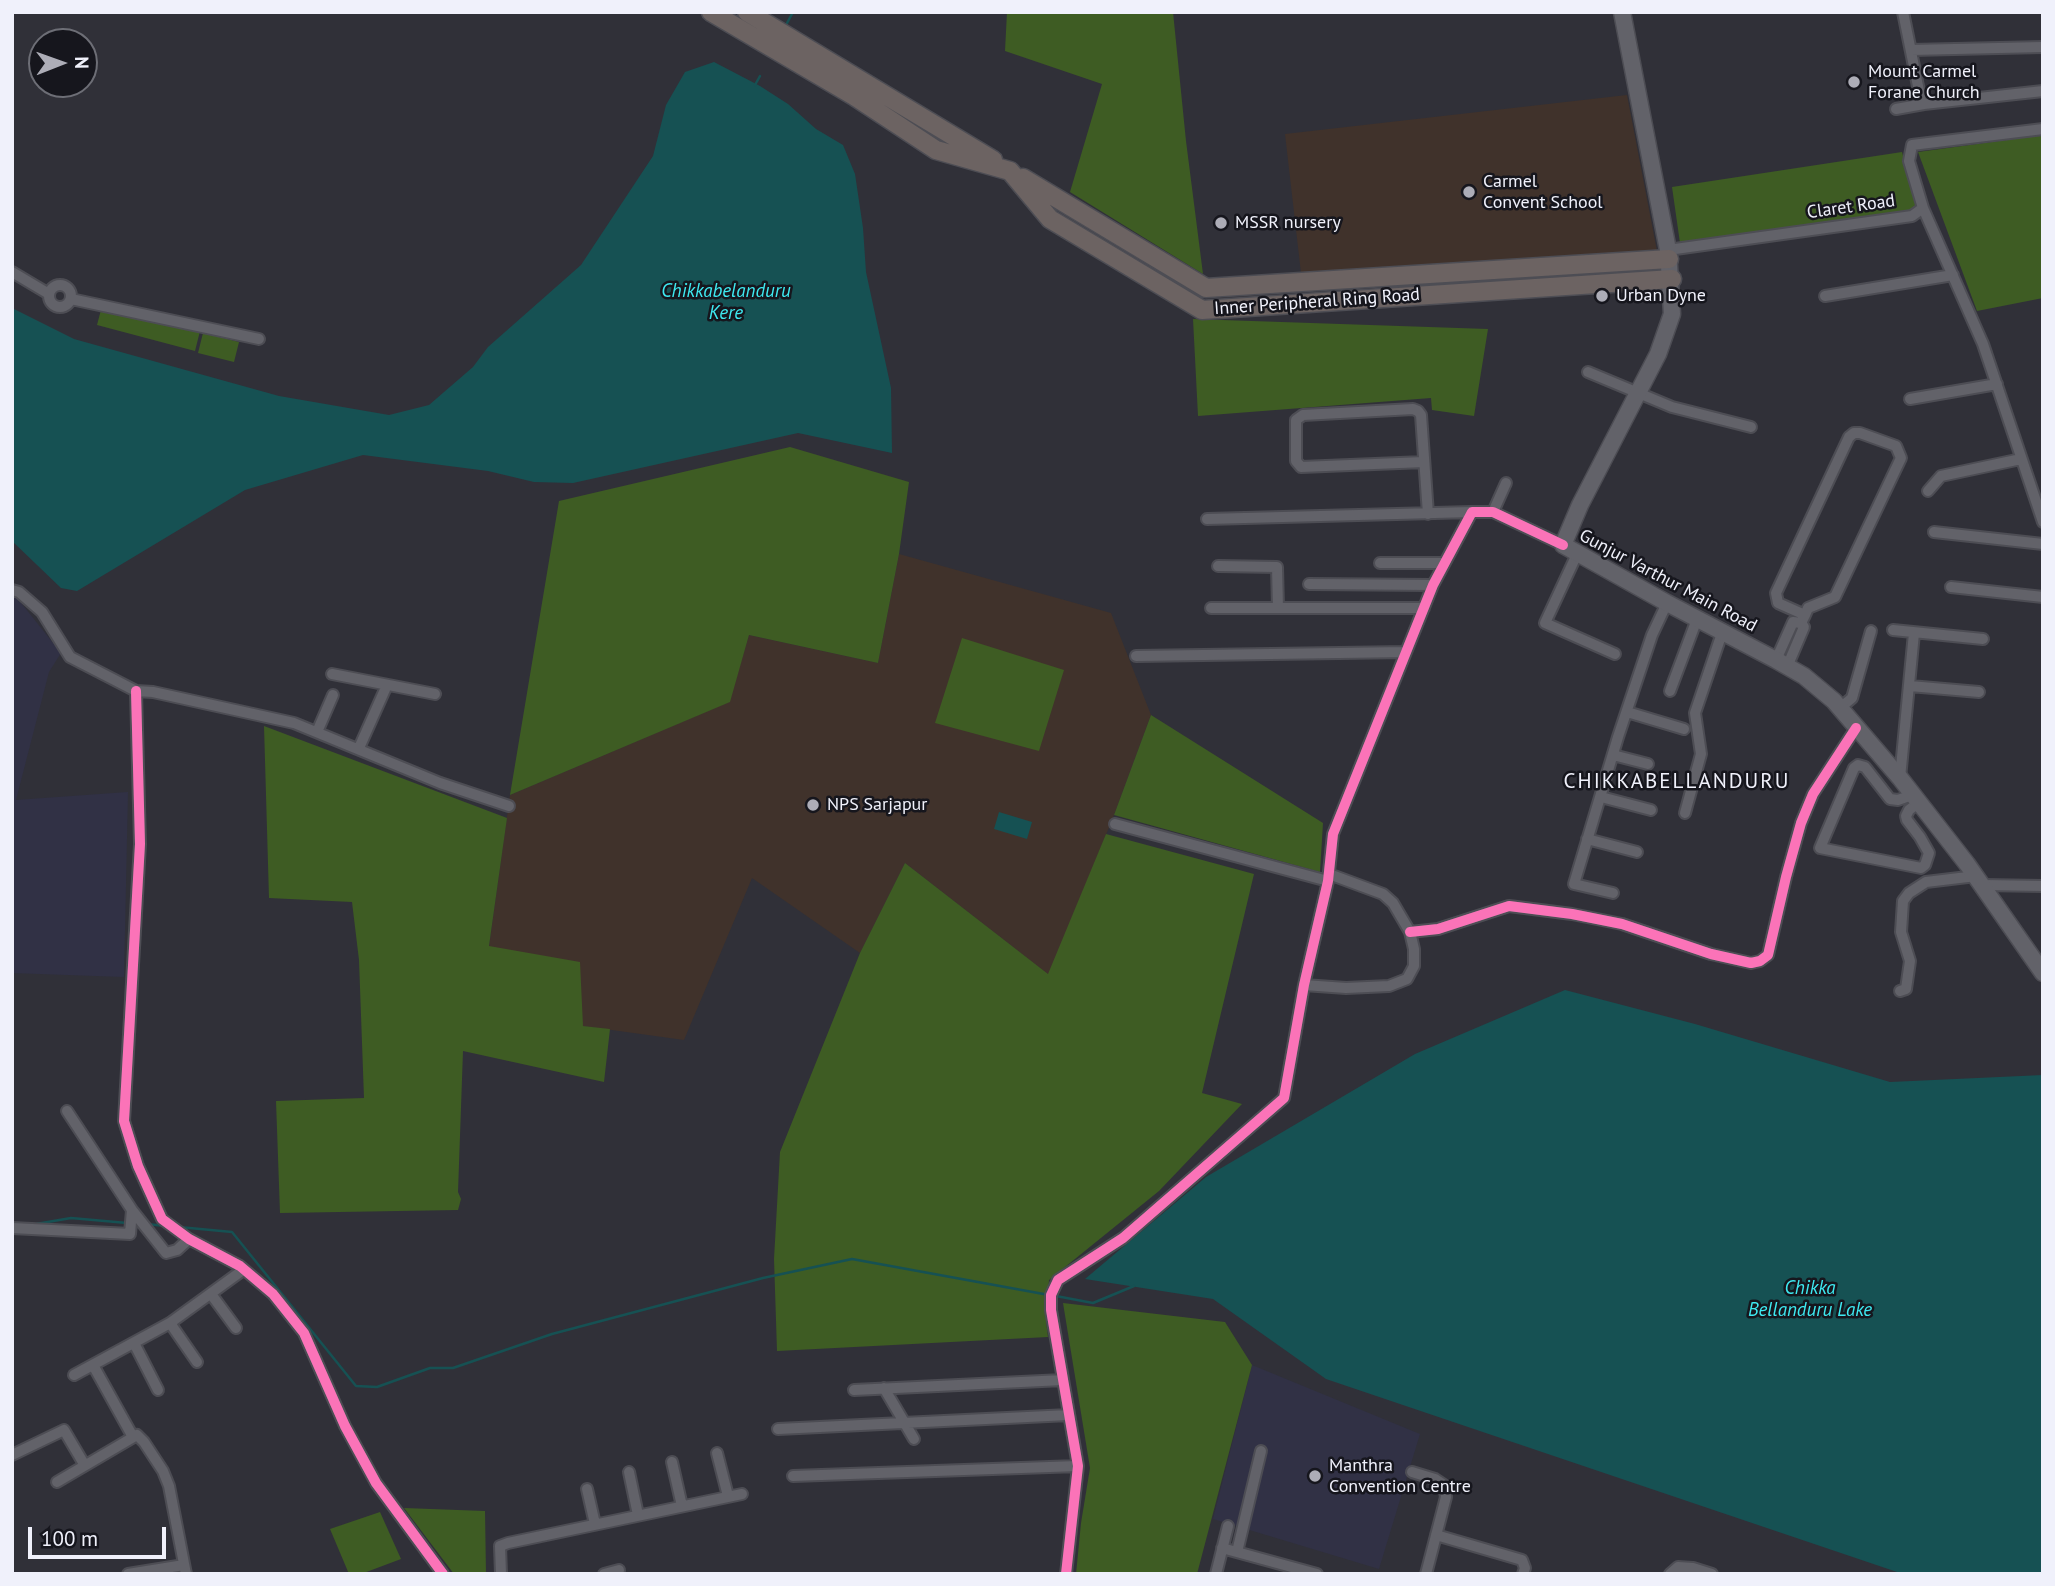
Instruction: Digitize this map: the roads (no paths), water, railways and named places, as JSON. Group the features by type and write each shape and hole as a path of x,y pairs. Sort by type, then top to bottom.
{"main road":[{"name":"Inner Peripheral Ring Road","path":"711,12 765,34 788,47 854,96 936,150 1010,171 1206,288 1669,255"},
{"name":"Inner Peripheral Ring Road","path":"747,12 765,34"},
{"name":"Gunjur Varthur Main Road","path":"1622,12 1669,255 1672,314 1658,354 1580,505 1570,549 1667,604 1782,663 1804,676 1840,708 1900,778 1979,881 2043,973"},
{"name":"Inner Peripheral Ring Road","path":"1010,171 1050,219 1202,310 1672,279"}],"street":[{"path":"1903,12 1921,101 1924,104"},
{"path":"1911,50 2043,47"},
{"path":"1896,109 2043,91"},
{"name":"Claret Road","path":"1669,255 1912,216 1923,208 1909,161 1912,145 2043,129"},
{"path":"1923,208 1983,344 2043,522"},
{"path":"12,272 49,294 51,303 60,307 71,299 259,339"},
{"path":"1825,296 1953,275"},
{"path":"1588,372 1672,407 1751,427"},
{"path":"1910,399 1997,384"},
{"path":"1424,462 1301,467 1296,461 1296,419 1303,415 1413,409 1421,415 1428,514"},
{"path":"1782,663 1793,622 1803,619 1808,608 1835,597 1900,458 1896,446 1860,433 1849,437 1776,593 1779,603 1803,619"},
{"path":"1928,491 1941,476 2021,459"},
{"path":"1493,512 1506,483"},
{"path":"2029,483 2043,483"},
{"path":"1066,1574 1077,1466 1051,1310 1051,1295 1058,1280 1123,1238 1284,1098 1304,985 1328,877 1333,834 1433,585 1472,512"},
{"path":"1207,519 1493,512 1570,549 1545,623 1615,654"},
{"path":"1934,532 2043,544"},
{"path":"1380,563 1444,563"},
{"path":"1218,566 1277,567 1278,608"},
{"path":"1308,584 1433,585"},
{"path":"1951,587 2043,597"},
{"path":"12,590 19,592 42,611 70,657 136,691 153,692 268,718 317,732 440,783 509,806"},
{"path":"1613,893 1574,884 1652,635 1667,604"},
{"path":"1211,608 1424,608"},
{"path":"1670,691 1697,619"},
{"path":"1893,630 1983,639"},
{"path":"1840,708 1852,698 1871,631"},
{"path":"1685,813 1701,754 1695,713 1721,633"},
{"path":"1900,778 1914,633"},
{"path":"1136,656 1406,652"},
{"path":"332,674 435,694"},
{"path":"359,748 387,685"},
{"path":"1910,686 1979,692"},
{"path":"136,691 140,844 124,1121 138,1166 162,1219 243,1270 273,1294 304,1333 345,1426 376,1483 443,1574"},
{"path":"317,732 333,695"},
{"path":"1627,712 1684,729"},
{"path":"1410,932 1438,929 1509,906 1622,924 1712,954 1751,963 1760,961 1768,956 1801,822 1813,793 1856,727"},
{"path":"1613,755 1648,764"},
{"path":"1858,765 1865,767 1890,799 1915,799 1906,820 1929,853 1921,868 1820,848 1854,768 1858,765"},
{"path":"1601,797 1651,810"},
{"path":"1115,824 1328,877 1383,894 1393,903 1410,932 1414,949 1414,965 1407,979 1389,986 1346,988 1304,985"},
{"path":"1587,839 1637,852"},
{"path":"1900,991 1906,989 1910,961 1901,932 1903,901 1909,893 1926,882 1979,881 2043,886"},
{"path":"67,1111 132,1210 166,1253 177,1250 190,1239"},
{"path":"12,1228 130,1234 132,1210"},
{"path":"74,1375 170,1323 243,1270"},
{"path":"212,1294 236,1328"},
{"path":"170,1323 197,1362"},
{"path":"134,1343 158,1390"},
{"path":"93,1365 133,1437"},
{"path":"854,1390 1063,1380"},
{"path":"884,1388 914,1439"},
{"path":"778,1429 1069,1415"},
{"path":"12,1455 64,1430 85,1464"},
{"path":"57,1482 136,1435 144,1442 163,1471 185,1569 128,1574"},
{"path":"1237,1552 1261,1451"},
{"path":"717,1453 728,1496"},
{"path":"672,1462 682,1506"},
{"path":"793,1476 1077,1466"},
{"path":"629,1472 638,1515"},
{"path":"1412,1472 1435,1479 1444,1486 1446,1497 1426,1574"},
{"path":"587,1489 595,1524"},
{"path":"502,1574 500,1546 742,1493"},
{"path":"1216,1574 1228,1526"},
{"path":"1436,1535 1522,1560 1525,1568 1523,1574"},
{"path":"1222,1548 1317,1574"},
{"path":"1670,1574 1678,1567 1712,1574"},
{"path":"604,1574 619,1570"}],"water":[{"name":"Chikkabelanduru Kere","path":"714,62 788,104 816,129 843,145 855,174 866,272 891,388 892,453 798,433 573,483 534,482 488,471 363,455 245,490 77,591 61,588 12,541 12,308 74,339 279,396 389,415 429,405 473,367 488,347 581,265 653,156 666,105 685,72"},
{"path":"999,812 1032,822 1027,839 994,829"},
{"name":"Chikka Bellanduru Lake","path":"1565,990 1695,1024 1890,1082 2043,1075 2043,1574 1903,1574 1326,1379 1213,1299 1085,1279 1206,1177 1415,1054"}],"waterway":[{"path":"786,25 793,12"},
{"path":"755,85 760,76"},
{"path":"36,1224 71,1218 127,1223"},
{"path":"147,1224 165,1226"},
{"path":"179,1227 232,1232 356,1386 377,1387 430,1368 453,1368 552,1334 763,1278 852,1259 1049,1295"},
{"path":"1056,1296 1093,1303 1134,1286"}],"place":[{"name":"Mount Carmel Forane Church","path":"1854,82"},
{"name":"Carmel Convent School","path":"1469,192"},
{"name":"MSSR nursery","path":"1221,223"},
{"name":"Urban Dyne","path":"1602,296"},
{"name":"NPS Sarjapur","path":"813,805"},
{"name":"Manthra Convention Centre","path":"1315,1476"}],"district":[{"name":"CHIKKABELLANDURU","path":"1677,782"}]}
